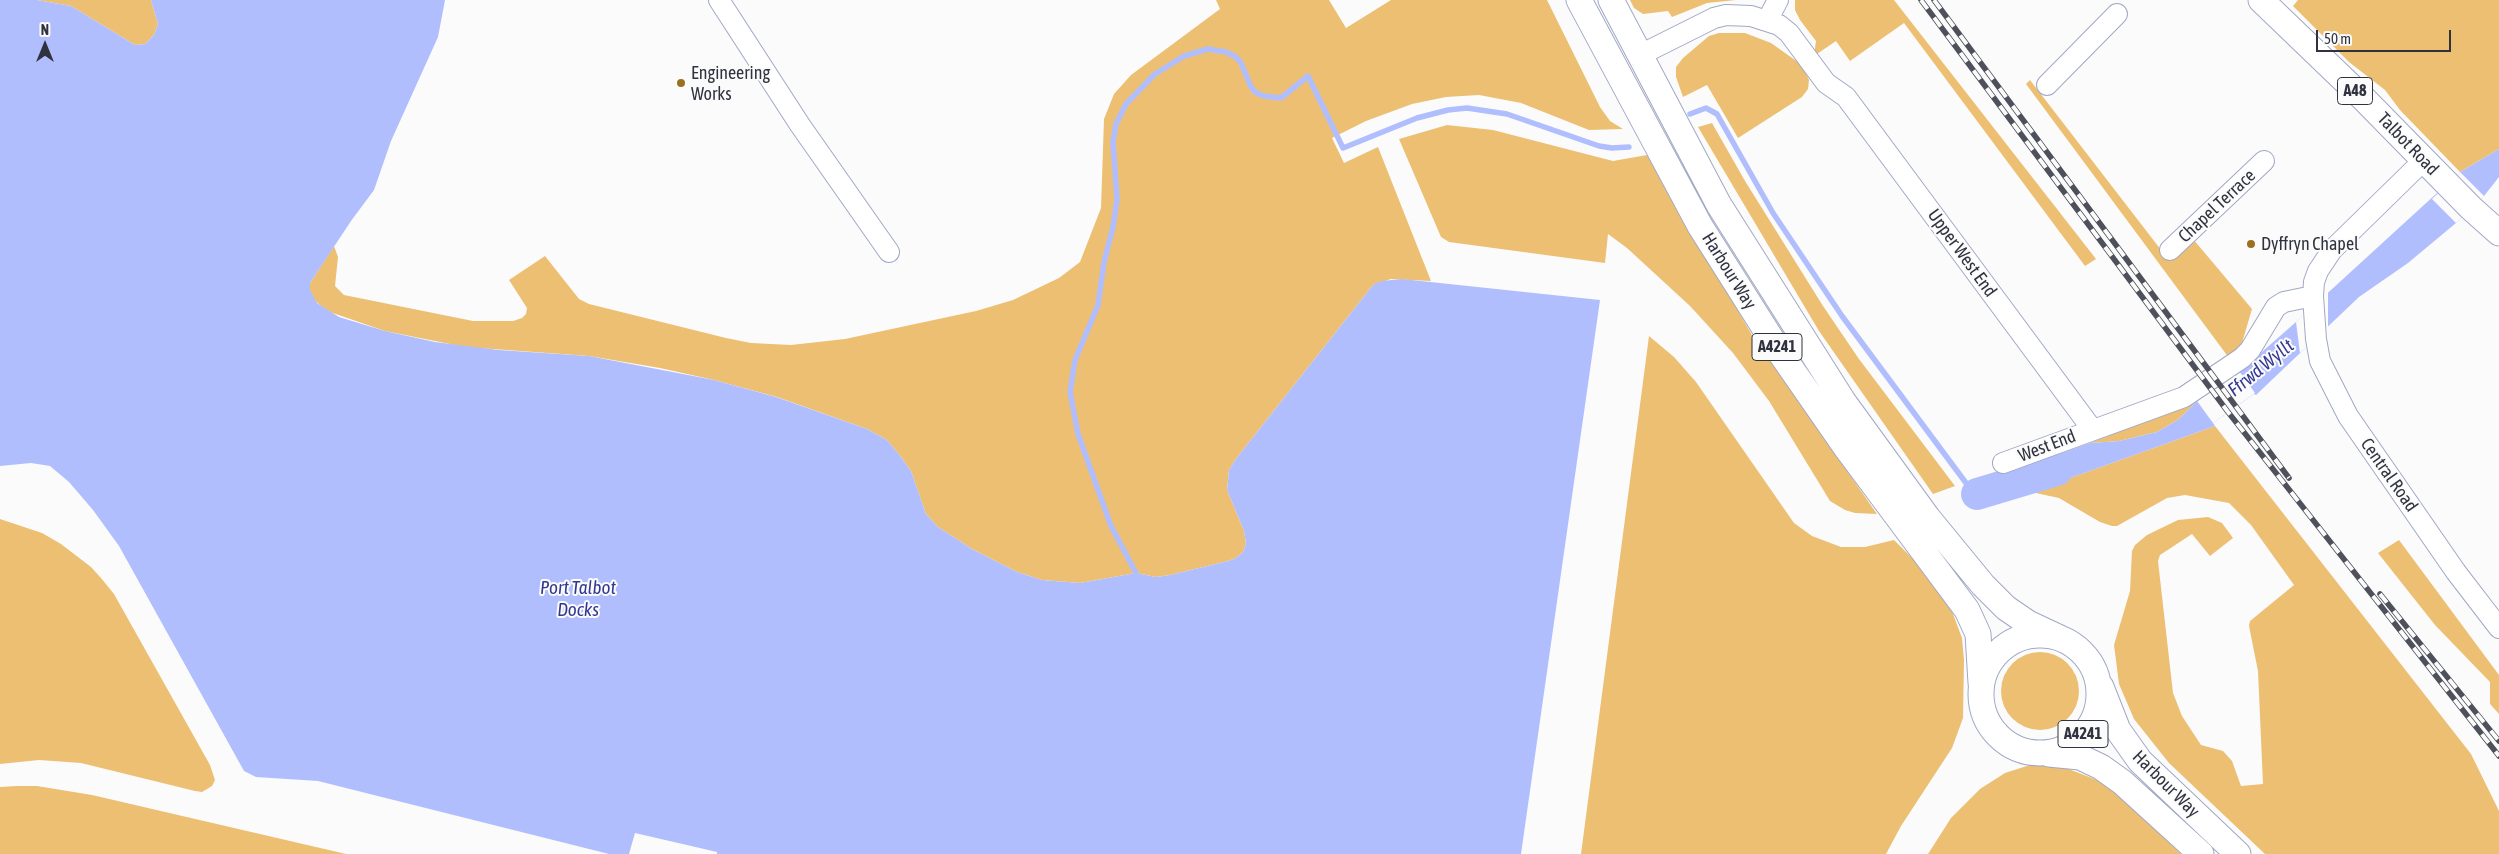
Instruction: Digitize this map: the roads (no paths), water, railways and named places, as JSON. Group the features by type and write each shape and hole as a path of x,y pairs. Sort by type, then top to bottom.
{"main road":[{"name":"Harbour Way","path":"1579,0 1700,226 1774,343 1847,449 1967,610 1978,634 1981,682"},
{"name":"Harbour Way","path":"1611,0 1719,205 1843,401 1928,518 1983,585 2006,608 2060,638"},
{"name":"Talbot Road","path":"2261,0 2424,160 2447,185 2499,233"},
{"name":"A4241","path":"2044,635 2060,638 2073,644 2084,654 2096,676 2099,701 2090,726 2081,737 2069,746 2044,753 2024,751 2013,747 1997,735 1989,726 1982,707 1981,682 1987,667 1996,653 2009,643 2028,636 2044,635"},
{"name":"Harbour Way","path":"2096,676 2118,730 2140,762 2238,854"},
{"name":"Harbour Way","path":"2044,753 2080,757 2101,766 2122,782 2201,854"}],"street":[{"path":"719,0 800,125 889,252"},
{"path":"1640,55 1714,18 1726,15 1768,19 1778,0"},
{"path":"2047,85 2117,14"},
{"name":"Upper West End","path":"1768,19 1789,33 1826,83 1846,97 2092,429"},
{"path":"2312,301 2314,282 2318,271 2332,250 2424,160"},
{"name":"Chapel Terrace","path":"2170,250 2264,161"},
{"name":"West End","path":"2003,463 2092,429 2174,401 2191,393 2234,364 2250,350 2276,307 2284,302 2312,301"},
{"name":"Central Road","path":"2312,301 2320,361 2348,416 2456,572 2499,628"}],"water":[{"name":"Port Talbot Docks","path":"0,0 37,0 71,6 135,45 145,44 154,35 158,24 151,0 445,0 438,37 391,141 374,190 310,283 310,290 317,303 339,317 385,331 435,342 499,350 589,356 714,380 776,397 867,429 887,440 901,457 911,471 926,514 938,527 972,549 1017,572 1042,580 1080,583 1136,573 1156,577 1228,561 1236,558 1243,552 1246,544 1244,531 1227,490 1229,470 1373,285 1381,281 1402,279 1600,300 1521,854 717,854 717,852 635,833 629,854 609,854 318,781 256,777 244,771 119,546 93,510 69,482 50,466 31,463 0,466"},
{"path":"2499,149 2499,177 2484,196 2456,223 2408,263 2359,297 2256,395 2254,394 2213,423 2215,426 2020,496 2011,471 2090,443 2119,441 2157,432 2179,419 2197,401 2239,372 2296,322 2460,172"}],"waterway":[{"path":"1136,573 1111,526 1078,434 1070,392 1075,360 1098,305 1104,262 1113,227 1117,199 1113,142 1116,124 1126,104 1155,74 1184,56 1208,49 1226,52 1236,57 1241,63 1251,87 1255,92 1264,96 1281,98 1308,76 1343,148 1417,118 1448,110 1467,108 1507,114 1599,146 1612,148 1629,147"},
{"path":"1690,114 1706,108 1717,114 1773,213 1842,316 1966,483 1977,494"},
{"name":"Ffrwd Wyllt","path":"1977,494 2057,470"}],"railway":[{"path":"1921,0 2228,412 2499,756"},
{"path":"1934,0 2289,478"},
{"path":"2380,594 2499,741"}],"place":[{"name":"Engineering Works","path":"681,83"},
{"name":"Dyffryn Chapel","path":"2251,244"}]}
